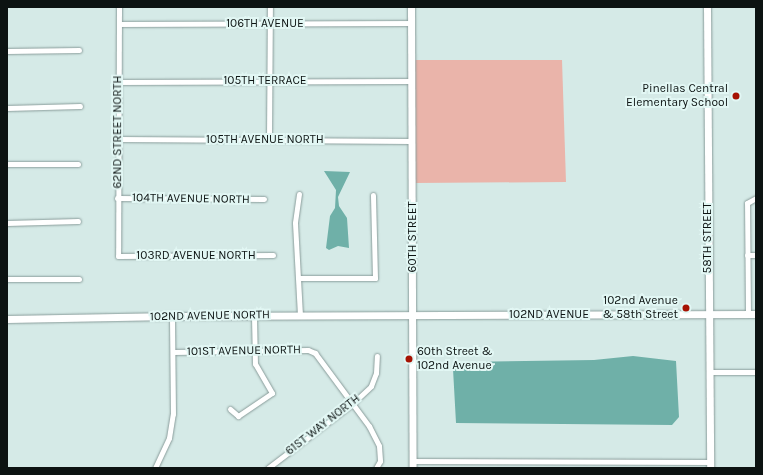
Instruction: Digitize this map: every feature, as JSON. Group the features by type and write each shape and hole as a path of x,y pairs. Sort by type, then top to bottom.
{"street":[{"name":"62ND STREET NORTH","path":"118,256 117,198 119,7"},
{"path":"269,140 270,7"},
{"name":"60TH STREET","path":"411,7 413,465"},
{"name":"58TH STREET","path":"707,7 710,372 709,465"},
{"name":"106TH AVENUE","path":"119,24 411,23"},
{"path":"7,51 79,50"},
{"name":"105TH TERRACE","path":"118,82 269,80 411,81"},
{"path":"7,108 80,106"},
{"name":"105TH AVENUE NORTH","path":"118,140 412,141"},
{"path":"7,164 78,164"},
{"path":"299,194 294,223 299,278 300,315"},
{"path":"299,278 375,278 373,196"},
{"name":"104TH AVENUE NORTH","path":"117,198 264,199"},
{"path":"748,314 747,204 756,198"},
{"path":"7,223 78,221"},
{"name":"103RD AVENUE NORTH","path":"118,256 273,255"},
{"path":"747,255 756,255"},
{"path":"7,279 79,278"},
{"path":"709,316 756,314"},
{"path":"230,409 238,416 272,393 255,364 254,315"},
{"name":"102ND AVENUE NORTH","path":"7,319 254,315 413,316"},
{"path":"155,468 166,446 172,425 172,316"},
{"name":"102ND AVENUE","path":"413,316 709,316"},
{"name":"101ST AVENUE NORTH","path":"173,352 308,350 315,353 352,404"},
{"name":"61ST WAY NORTH","path":"268,468 352,404 371,386 376,373 377,356"},
{"path":"710,372 756,372"},
{"path":"352,404 369,426 379,446 380,461 376,468"},
{"path":"413,465 709,465"}],"shaded area":[{"path":"414,60 562,60 566,182 415,183"}],"water":[{"path":"324,171 350,172 338,197 339,206 347,218 349,248 338,246 329,250 326,248 330,216 335,208 336,190"},
{"path":"633,356 676,361 679,417 672,425 456,423 453,369 458,362 594,360"}],"place":[{"name":"Pinellas Central Elementary School","path":"736,96"},
{"name":"102nd Avenue & 58th Street","path":"686,308"},
{"name":"60th Street & 102nd Avenue","path":"409,359"}]}
